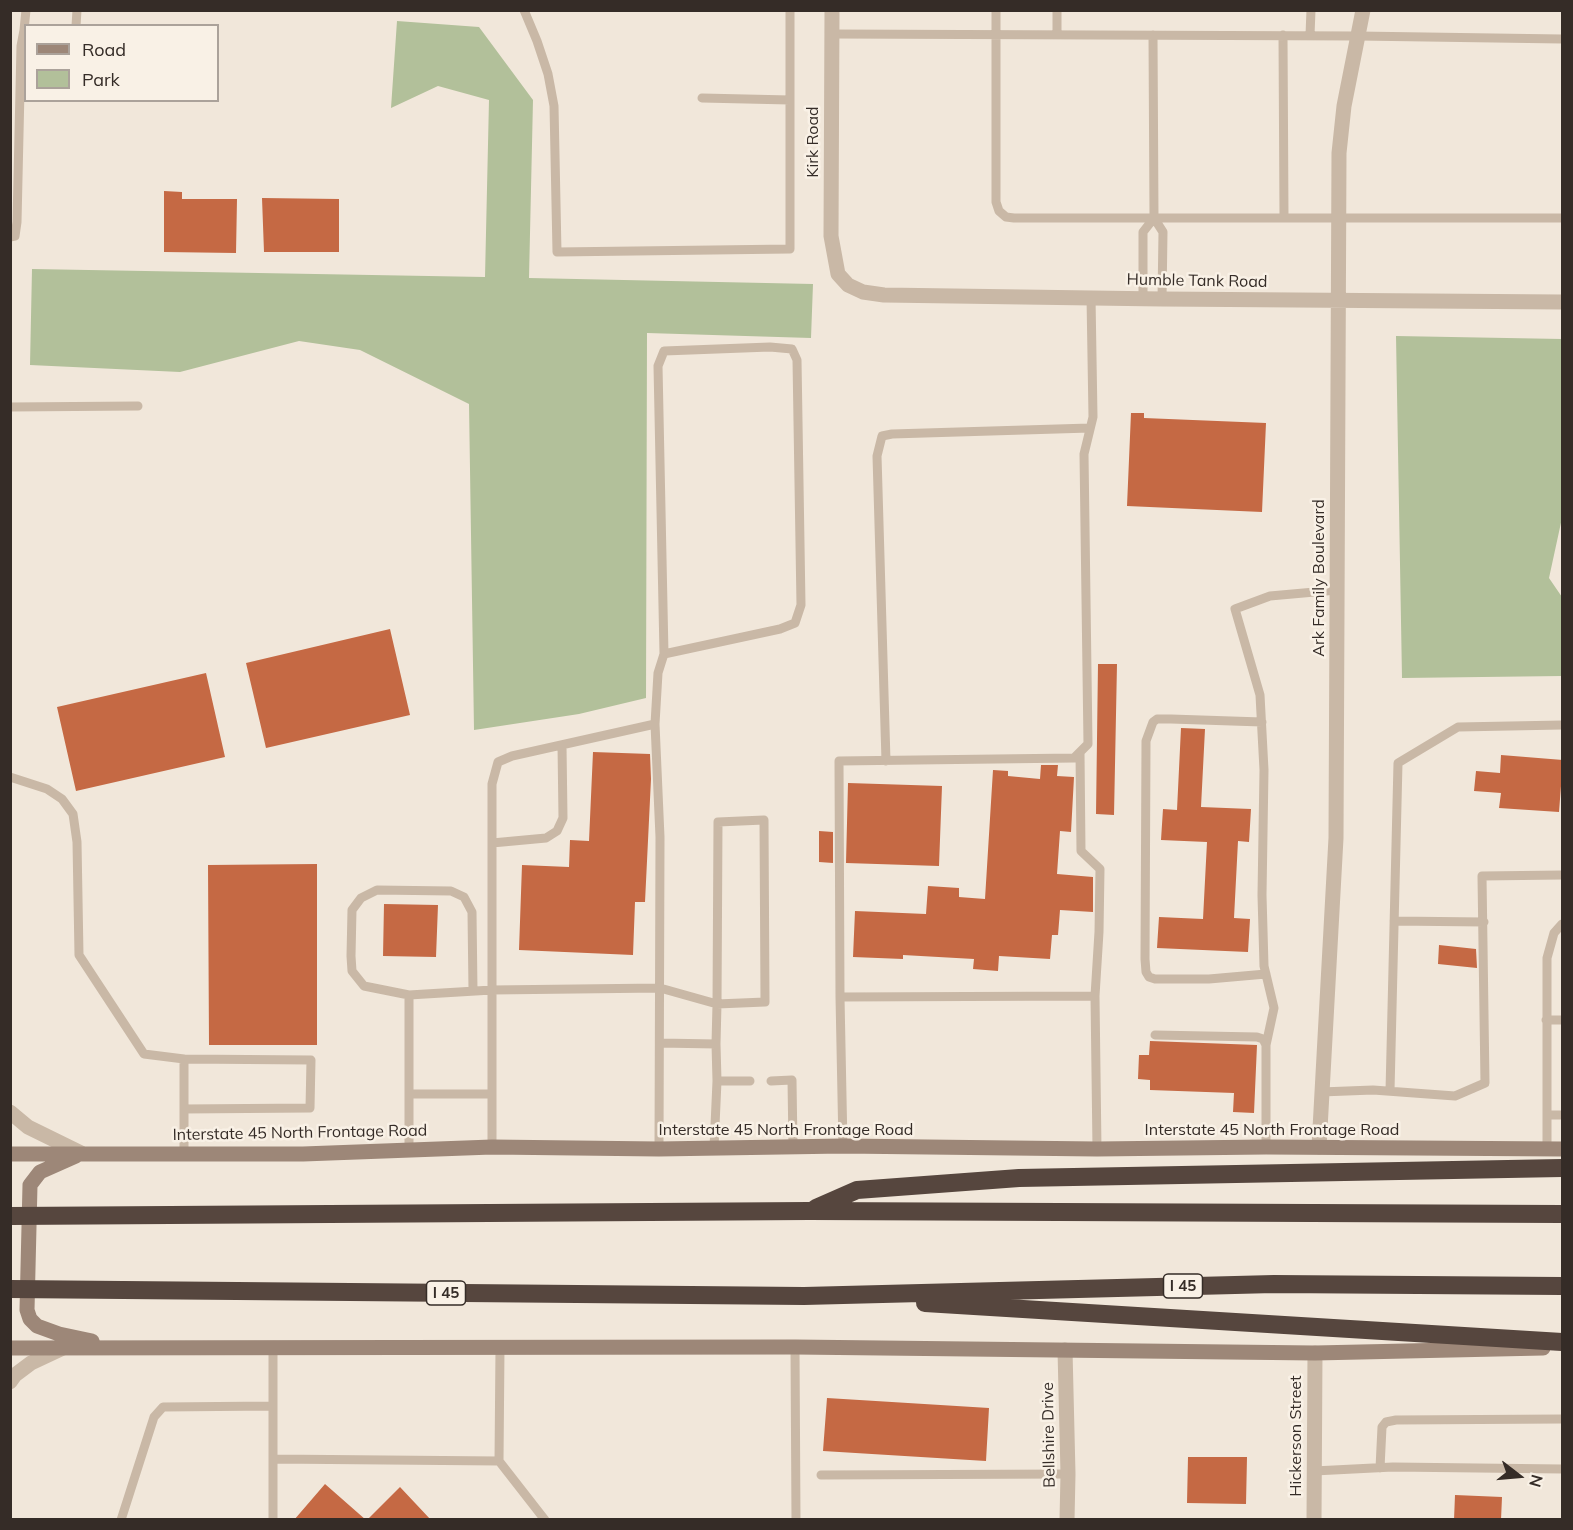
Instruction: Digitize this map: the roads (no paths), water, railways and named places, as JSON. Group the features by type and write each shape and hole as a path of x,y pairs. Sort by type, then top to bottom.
{"highway":[{"path":"809,1211 856,1190 1018,1178 1563,1168"},
{"path":"10,1216 809,1211 1563,1214"},
{"name":"I 45","path":"10,1289 804,1296 1274,1284 1563,1286"},
{"path":"804,1296 1563,1342"}],"main road":[{"name":"Interstate 45 North Frontage Road","path":"10,1154 303,1154 492,1147 1555,1149"},
{"path":"81,1153 40,1172 30,1185 27,1310 30,1319 37,1326 59,1334 124,1348"},
{"path":"10,1348 795,1347 1315,1353 1563,1348"}],"street":[{"name":"Kirk Road","path":"832,10 831,236 838,274"},
{"name":"Ark Family Boulevard","path":"1319,1147 1336,838 1337,218 1344,106 1363,10"},
{"name":"Humble Tank Road","path":"838,274 848,285 864,292 884,295 1563,302"},
{"path":"10,1112 28,1126 81,1153"},
{"path":"10,1382 15,1375 31,1363 63,1348"},
{"name":"Bellshire Drive","path":"1065,1350 1067,1520"},
{"name":"Hickerson Street","path":"1314,1520 1315,1353"}],"lane":[{"path":"524,10 548,74 554,106 557,252 790,249 790,10"},
{"path":"996,10 996,202 999,211 1006,217 1014,219 1563,218"},
{"path":"1057,10 1057,34"},
{"path":"1310,36 1311,10"},
{"path":"10,237 15,236 18,222 15,98 24,34"},
{"path":"832,34 1283,35 1563,39"},
{"path":"1153,35 1154,218 1163,232 1162,299"},
{"path":"1283,35 1284,218"},
{"path":"702,98 790,99"},
{"path":"1143,298 1143,232 1154,218"},
{"path":"843,1146 839,761 1074,758 1088,744 1084,454 1093,417 1091,297"},
{"path":"659,1149 660,837 655,724 658,673 664,654 658,366 664,351 770,346 792,349 797,360 801,605 795,623 780,630 664,654"},
{"path":"10,407 138,406"},
{"path":"886,761 876,456 882,436 1090,428"},
{"path":"1266,1147 1266,1045 1274,1008 1266,974 1262,895 1264,770 1262,722 1260,695 1235,609 1270,596 1336,590"},
{"path":"1262,722 1171,719 1157,719 1153,722 1146,741 1145,959 1146,972 1155,979 1209,979 1266,974"},
{"path":"492,1147 492,784 498,762 512,756 655,724"},
{"path":"1390,1091 1398,763 1458,727 1563,725"},
{"path":"492,843 546,838 556,831 563,818 562,745"},
{"path":"1080,752 1081,850 1100,869 1100,932 1095,996 1097,1149"},
{"path":"10,777 47,789 62,799 73,814 77,842 79,955 144,1054 184,1059 311,1060 310,1108 184,1109"},
{"path":"473,991 472,912 464,897 451,891 377,890 361,898 352,910 352,971 364,986 409,995 492,990 660,988 717,1004 765,1002 764,820 718,822 717,1004 716,1044 717,1081 714,1148"},
{"path":"1321,1092 1390,1091 1455,1096 1485,1083 1482,876 1563,874"},
{"path":"1394,921 1484,922"},
{"path":"1555,1149 1548,1115 1547,958 1554,933 1563,924"},
{"path":"409,995 409,1150"},
{"path":"840,997 1095,996"},
{"path":"1546,1020 1563,1020"},
{"path":"1155,1035 1257,1037 1263,1039 1266,1045"},
{"path":"660,1043 716,1044"},
{"path":"184,1059 184,1154"},
{"path":"771,1081 792,1080 793,1147"},
{"path":"717,1081 750,1081"},
{"path":"409,1094 492,1094"},
{"path":"1548,1115 1563,1115"},
{"path":"273,1347 273,1520"},
{"path":"795,1347 796,1520"},
{"path":"500,1348 499,1461 544,1520"},
{"path":"121,1520 154,1417 163,1407 273,1407"},
{"path":"1380,1468 1382,1427 1386,1422 1396,1420 1563,1419"},
{"path":"273,1459 499,1461"},
{"path":"1314,1471 1380,1468 1563,1469"},
{"path":"821,1475 1068,1474"}]}
